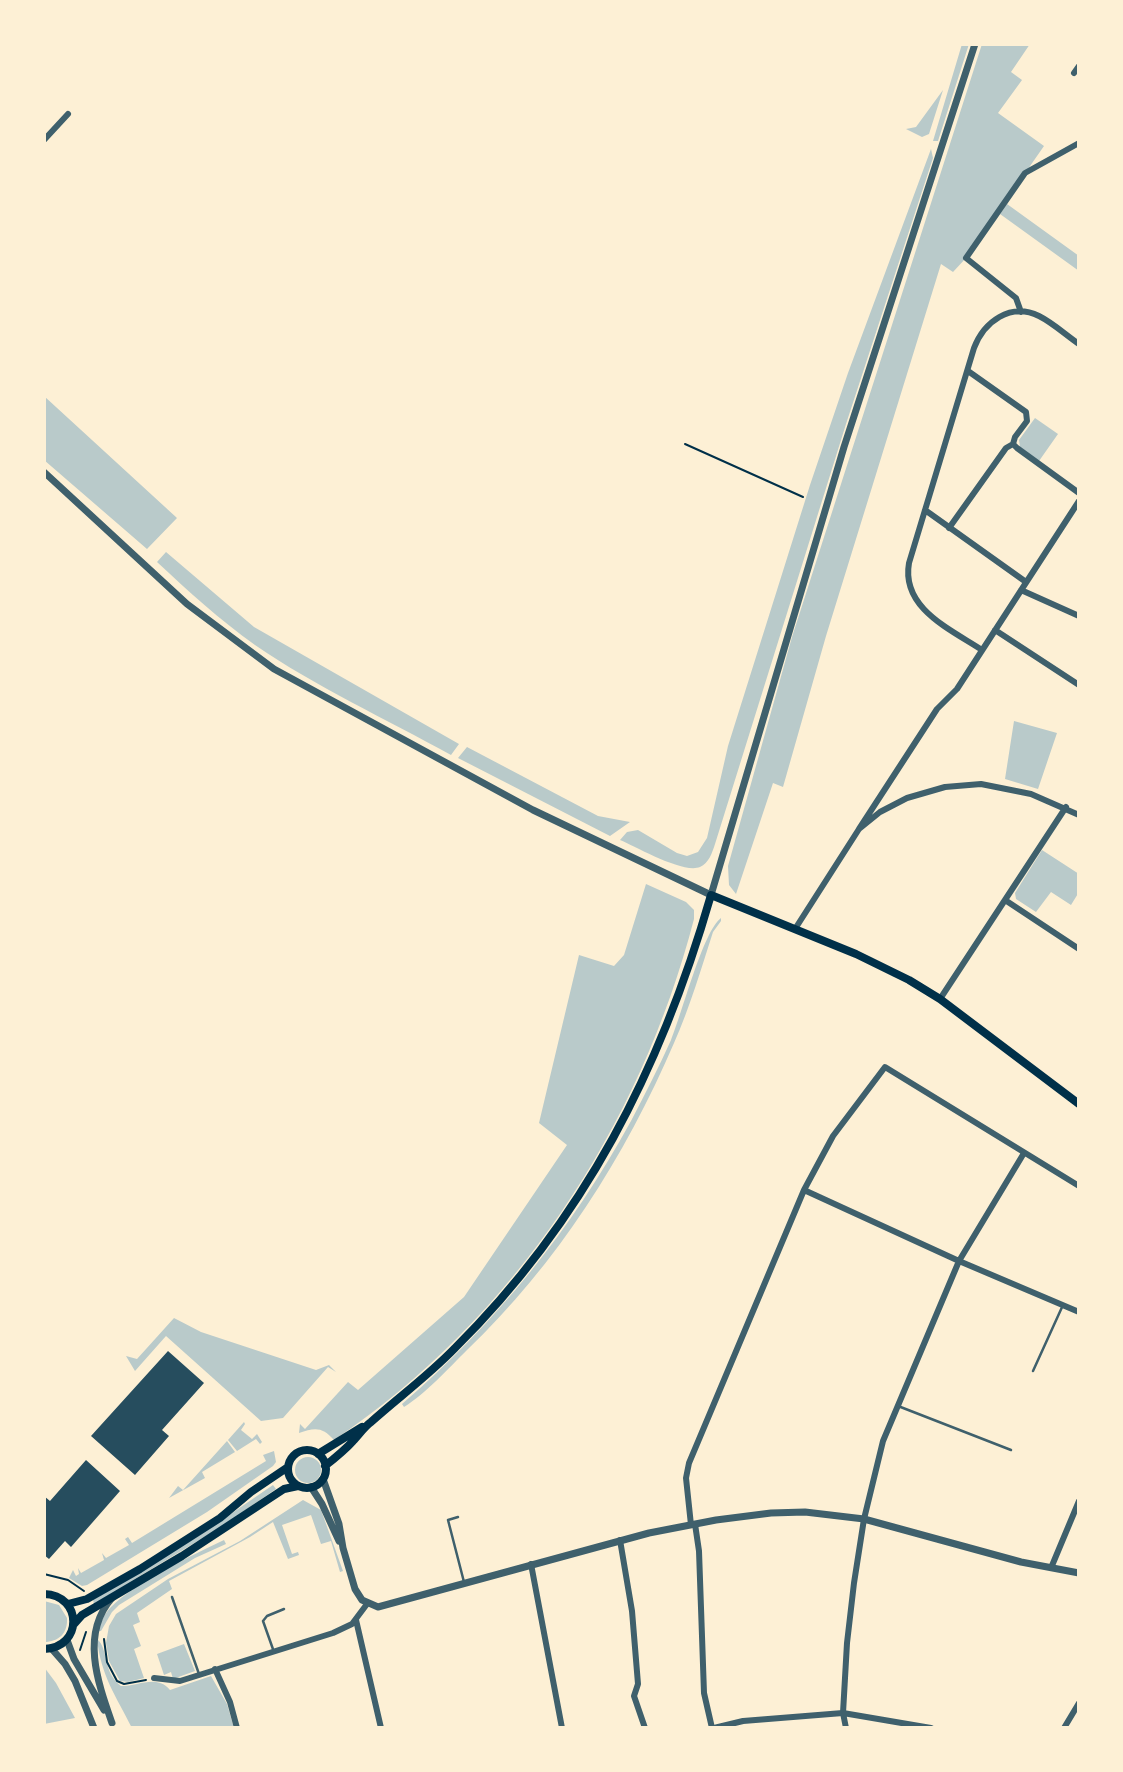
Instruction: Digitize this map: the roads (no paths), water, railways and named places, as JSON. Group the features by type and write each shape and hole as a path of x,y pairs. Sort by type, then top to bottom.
{"main road":[{"path":"325,1466 466,1337 526,1270 578,1199 625,1119 656,1053 684,981 711,895 878,964 940,999 1079,1104"},
{"path":"68,1604 87,1599 208,1526 288,1467 296,1454 303,1451 318,1454 368,1424"},
{"path":"47,1648 66,1640 82,1615 228,1527 284,1489 298,1486 312,1488 323,1479 325,1466 318,1454"},
{"path":"288,1467 292,1481 298,1486"},
{"path":"44,1594 56,1596 68,1604 74,1624"}],"street":[{"path":"44,472 187,604 274,669 533,810 711,895 844,447 975,44"},
{"path":"1074,73 1079,66"},
{"path":"44,140 68,114"},
{"path":"1021,312 1016,298 966,258 1026,173 1079,143"},
{"path":"982,650 923,609 911,594 907,571 974,348 984,328 1001,316 1021,312 1038,316 1079,344"},
{"path":"949,528 1006,449 1013,444 1027,421 1026,412 968,370"},
{"path":"1013,444 1079,494"},
{"path":"795,929 937,709 957,689 1079,501"},
{"path":"925,510 1026,582"},
{"path":"1021,590 1079,616"},
{"path":"995,630 1079,685"},
{"path":"859,830 880,812 906,798 922,792 964,785 1000,786 1031,794 1066,807 1079,815"},
{"path":"940,999 1066,807"},
{"path":"1005,900 1079,949"},
{"path":"931,1728 843,1713 743,1721 713,1728 704,1692 699,1551 686,1478 689,1463 804,1190 832,1136 884,1068 1079,1186"},
{"path":"846,1728 843,1713 847,1643 864,1519 883,1441 959,1261 1024,1153"},
{"path":"804,1190 1079,1312"},
{"path":"323,1479 332,1501 358,1596 367,1604 378,1607 620,1540 693,1524 771,1513 805,1512 864,1519 979,1552 1079,1573"},
{"path":"312,1488 343,1548"},
{"path":"1051,1568 1079,1501"},
{"path":"620,1540 630,1590 638,1685 634,1696 645,1728"},
{"path":"531,1564 562,1728"},
{"path":"112,1598 98,1618 94,1637 100,1688 113,1726"},
{"path":"154,1678 180,1681 340,1630 356,1620 367,1604"},
{"path":"356,1620 381,1728"},
{"path":"66,1640 113,1726"},
{"path":"47,1648 65,1664 75,1681 94,1728"},
{"path":"215,1670 237,1728"},
{"path":"1064,1728 1079,1703"}],"lane":[{"path":"1033,1371 1063,1305"},
{"path":"898,1406 1011,1450"},
{"path":"442,1521 458,1517"},
{"path":"448,1520 464,1583"},
{"path":"172,1597 200,1674"},
{"path":"274,1652 263,1621 267,1616 284,1609"}]}
